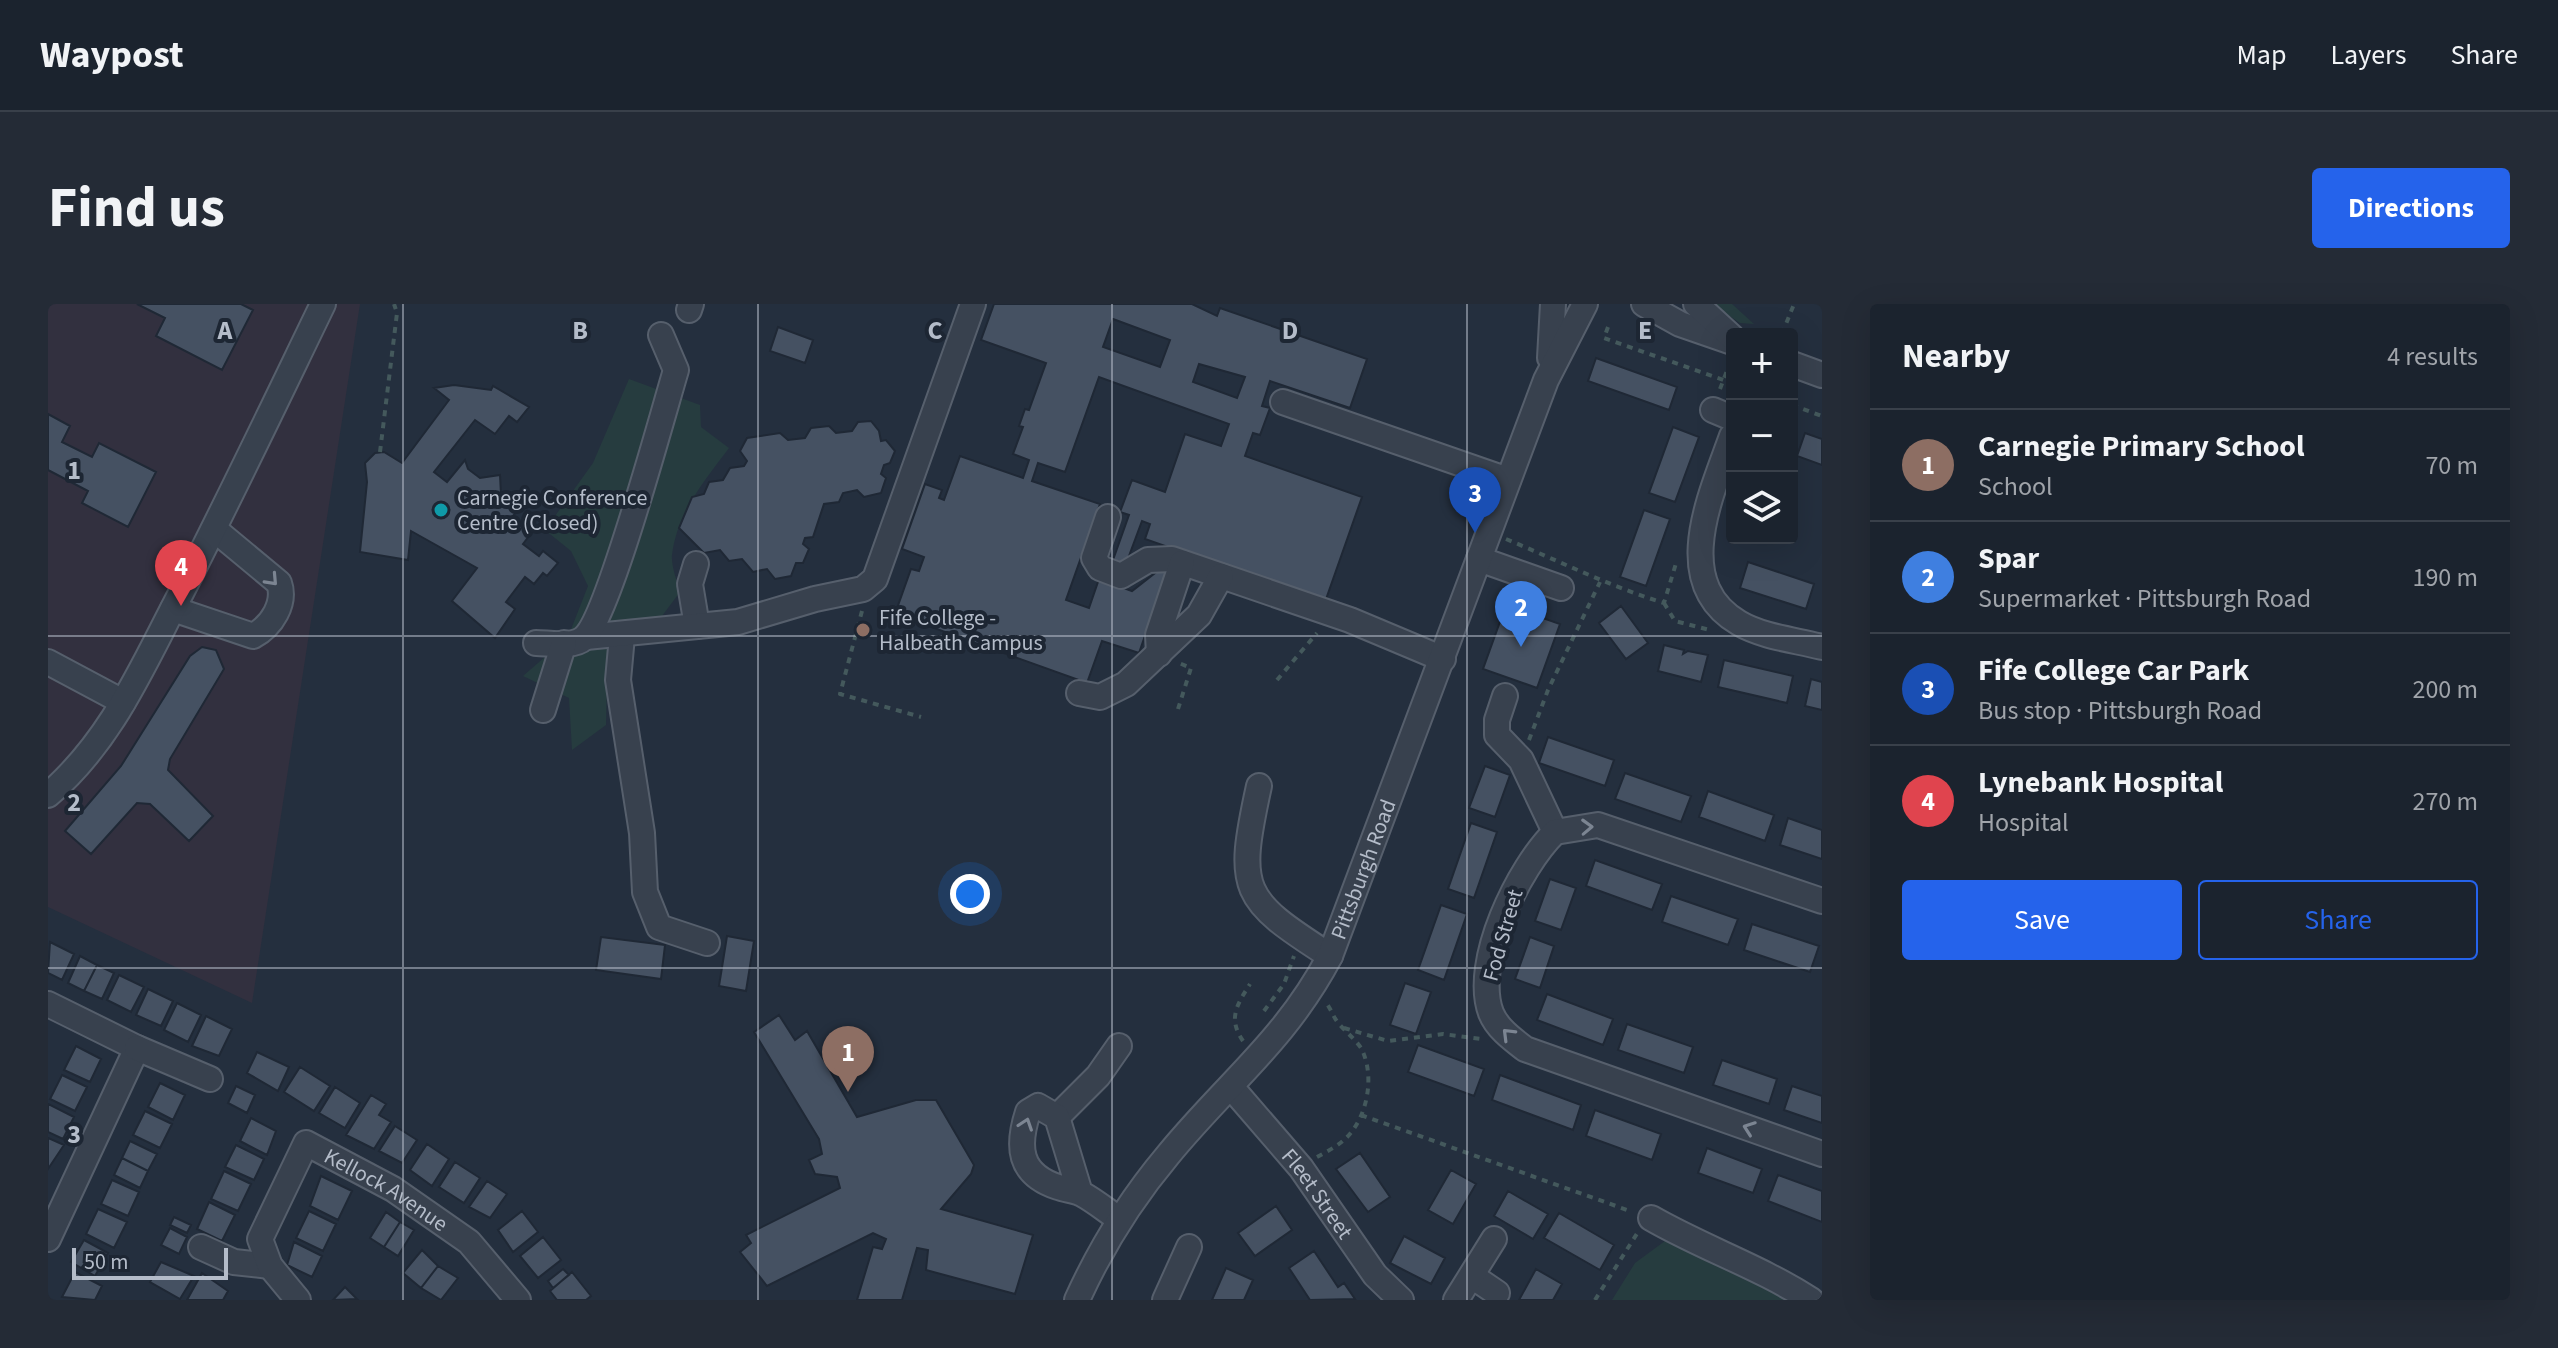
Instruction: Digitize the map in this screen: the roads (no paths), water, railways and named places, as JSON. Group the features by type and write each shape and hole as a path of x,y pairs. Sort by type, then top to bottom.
{"street":[{"path":"48,795 83,764 123,702 214,529 323,304"},
{"path":"536,643 738,622 815,599 863,589 875,579 973,304"},
{"name":"Pittsburgh Road","path":"1546,380 1553,341 1553,304"},
{"name":"Pittsburgh Road","path":"1077,1300 1119,1219 1167,1155 1283,1032 1315,985 1330,956 1546,380 1585,304"},
{"path":"1644,304 1680,324 1726,338"},
{"path":"1696,304 1726,334"},
{"path":"543,710 575,640 605,599 676,370 661,335"},
{"path":"1798,366 1822,375"},
{"path":"1283,402 1508,480"},
{"path":"1726,453 1706,508 1699,566 1708,590 1737,622 1822,647"},
{"path":"1108,517 1094,558 1100,568 1121,576 1157,557 1182,563 1332,614 1443,659"},
{"path":"173,609 253,636 281,606 283,594 279,583 214,529"},
{"path":"1479,559 1561,588"},
{"path":"1159,654 1158,635 1182,563"},
{"path":"696,564 690,584 697,626"},
{"path":"1079,693 1100,697 1113,692 1199,615 1221,576"},
{"path":"622,636 618,680 642,833 645,892 659,927 707,943"},
{"path":"48,662 123,702"},
{"path":"1505,696 1497,720 1497,735 1521,760 1555,832 1598,825 1822,901"},
{"path":"1259,786 1246,846 1247,874 1255,895 1268,913 1330,956"},
{"name":"Fod Street","path":"1555,832 1518,879 1492,955 1486,993 1492,1015 1525,1049 1822,1154"},
{"path":"48,1004 137,1048 210,1079"},
{"path":"1057,1117 1098,1076 1119,1046"},
{"path":"48,1239 137,1048"},
{"name":"Fleet Street","path":"1232,1088 1301,1168 1375,1275 1401,1300"},
{"path":"1080,1193 1057,1117 1038,1106 1028,1112 1020,1150 1030,1170 1055,1186 1080,1193 1119,1219"},
{"name":"Kellock Avenue","path":"270,1266 260,1239 306,1143 393,1189 469,1242 518,1300"},
{"path":"1651,1218 1697,1244 1761,1270 1811,1300"},
{"path":"1456,1300 1494,1239"},
{"path":"201,1247 234,1262 270,1266 298,1300"},
{"path":"1165,1300 1189,1247"},
{"path":"1472,1276 1497,1293"}],"place":[{"name":"Carnegie Conference Centre (Closed)","path":"441,510"},
{"name":"Fife College Car Park","path":"1475,533"},
{"name":"Lynebank Hospital","path":"181,606"},
{"name":"Fife College - Halbeath Campus","path":"863,630"},
{"name":"Spar","path":"1521,647"},
{"name":"Carnegie Primary School","path":"848,1092"}]}
